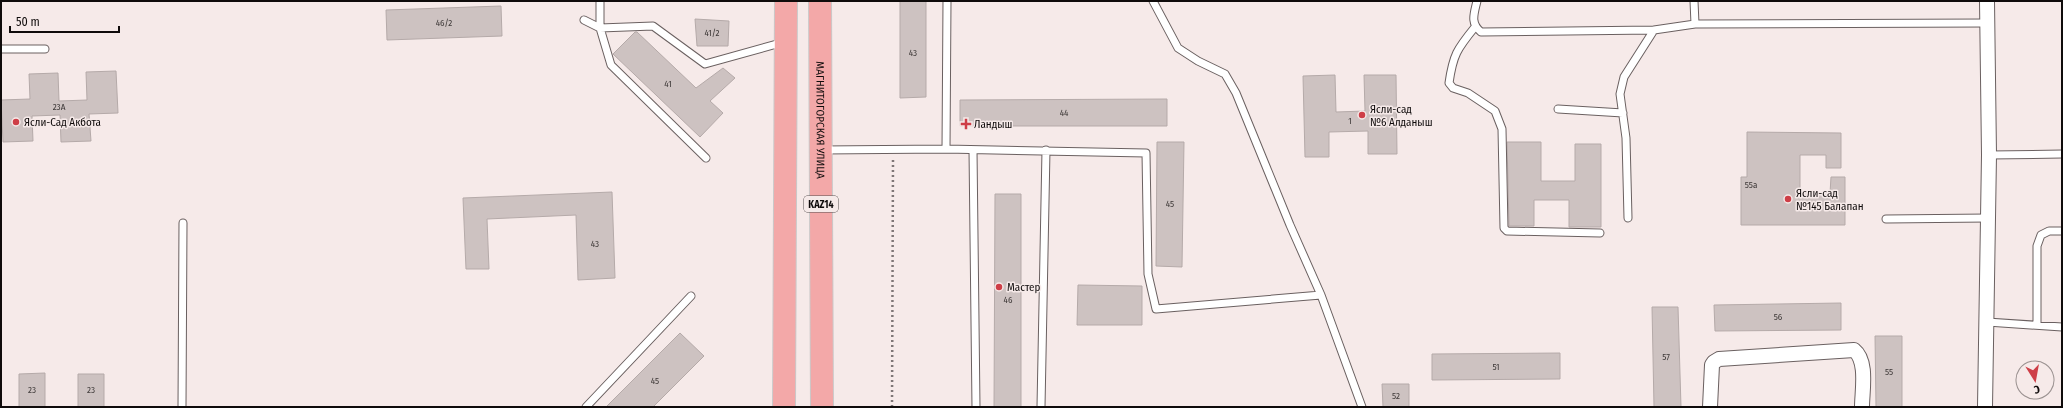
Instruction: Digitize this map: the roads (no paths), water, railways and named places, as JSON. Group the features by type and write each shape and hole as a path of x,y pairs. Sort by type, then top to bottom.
{"main road":[{"path":"784,407 786,1"},
{"name":"МАГНИТОГОРСКАЯ УЛИЦА","path":"820,1 822,407"}],"street":[{"path":"1985,407 1989,155 1987,1"},
{"path":"1710,407 1712,366 1714,362 1719,359 1854,350 1860,357 1862,366 1862,407"}],"lane":[{"path":"600,1 600,28 611,65 706,158"},
{"path":"946,149 947,1"},
{"path":"1153,1 1178,48 1198,61 1224,74 1236,93 1290,225 1321,295 1362,407"},
{"path":"1477,1 1473,20 1475,27 1481,32 1654,30 1695,24 1987,22"},
{"path":"1694,1 1695,24"},
{"path":"584,20 600,28 653,26 705,64 785,41"},
{"path":"1475,27 1458,47 1452,61 1449,83 1453,88 1468,93 1495,111 1502,129 1504,228 1507,231 1600,233"},
{"path":"1628,218 1626,138 1620,94 1624,77 1654,30"},
{"path":"1,49 45,49"},
{"path":"1558,109 1623,113"},
{"path":"820,150 946,149 1146,153 1148,274 1156,309 1321,295"},
{"path":"973,150 976,407"},
{"path":"1041,407 1046,150"},
{"path":"1989,155 2062,154"},
{"path":"1886,219 1988,218"},
{"path":"182,407 183,223"},
{"path":"2037,325 2037,246 2041,235 2049,231 2062,231"},
{"path":"586,407 691,296"},
{"path":"1987,322 2062,327"}],"place":[{"name":"Ясли-сад №6 Алданыш","path":"1362,115"},
{"name":"Ясли-Сад Акбота","path":"16,122"},
{"name":"Ландыш","path":"966,124"},
{"name":"Ясли-сад №145 Балапан","path":"1788,199"},
{"name":"Мастер","path":"999,287"}]}
